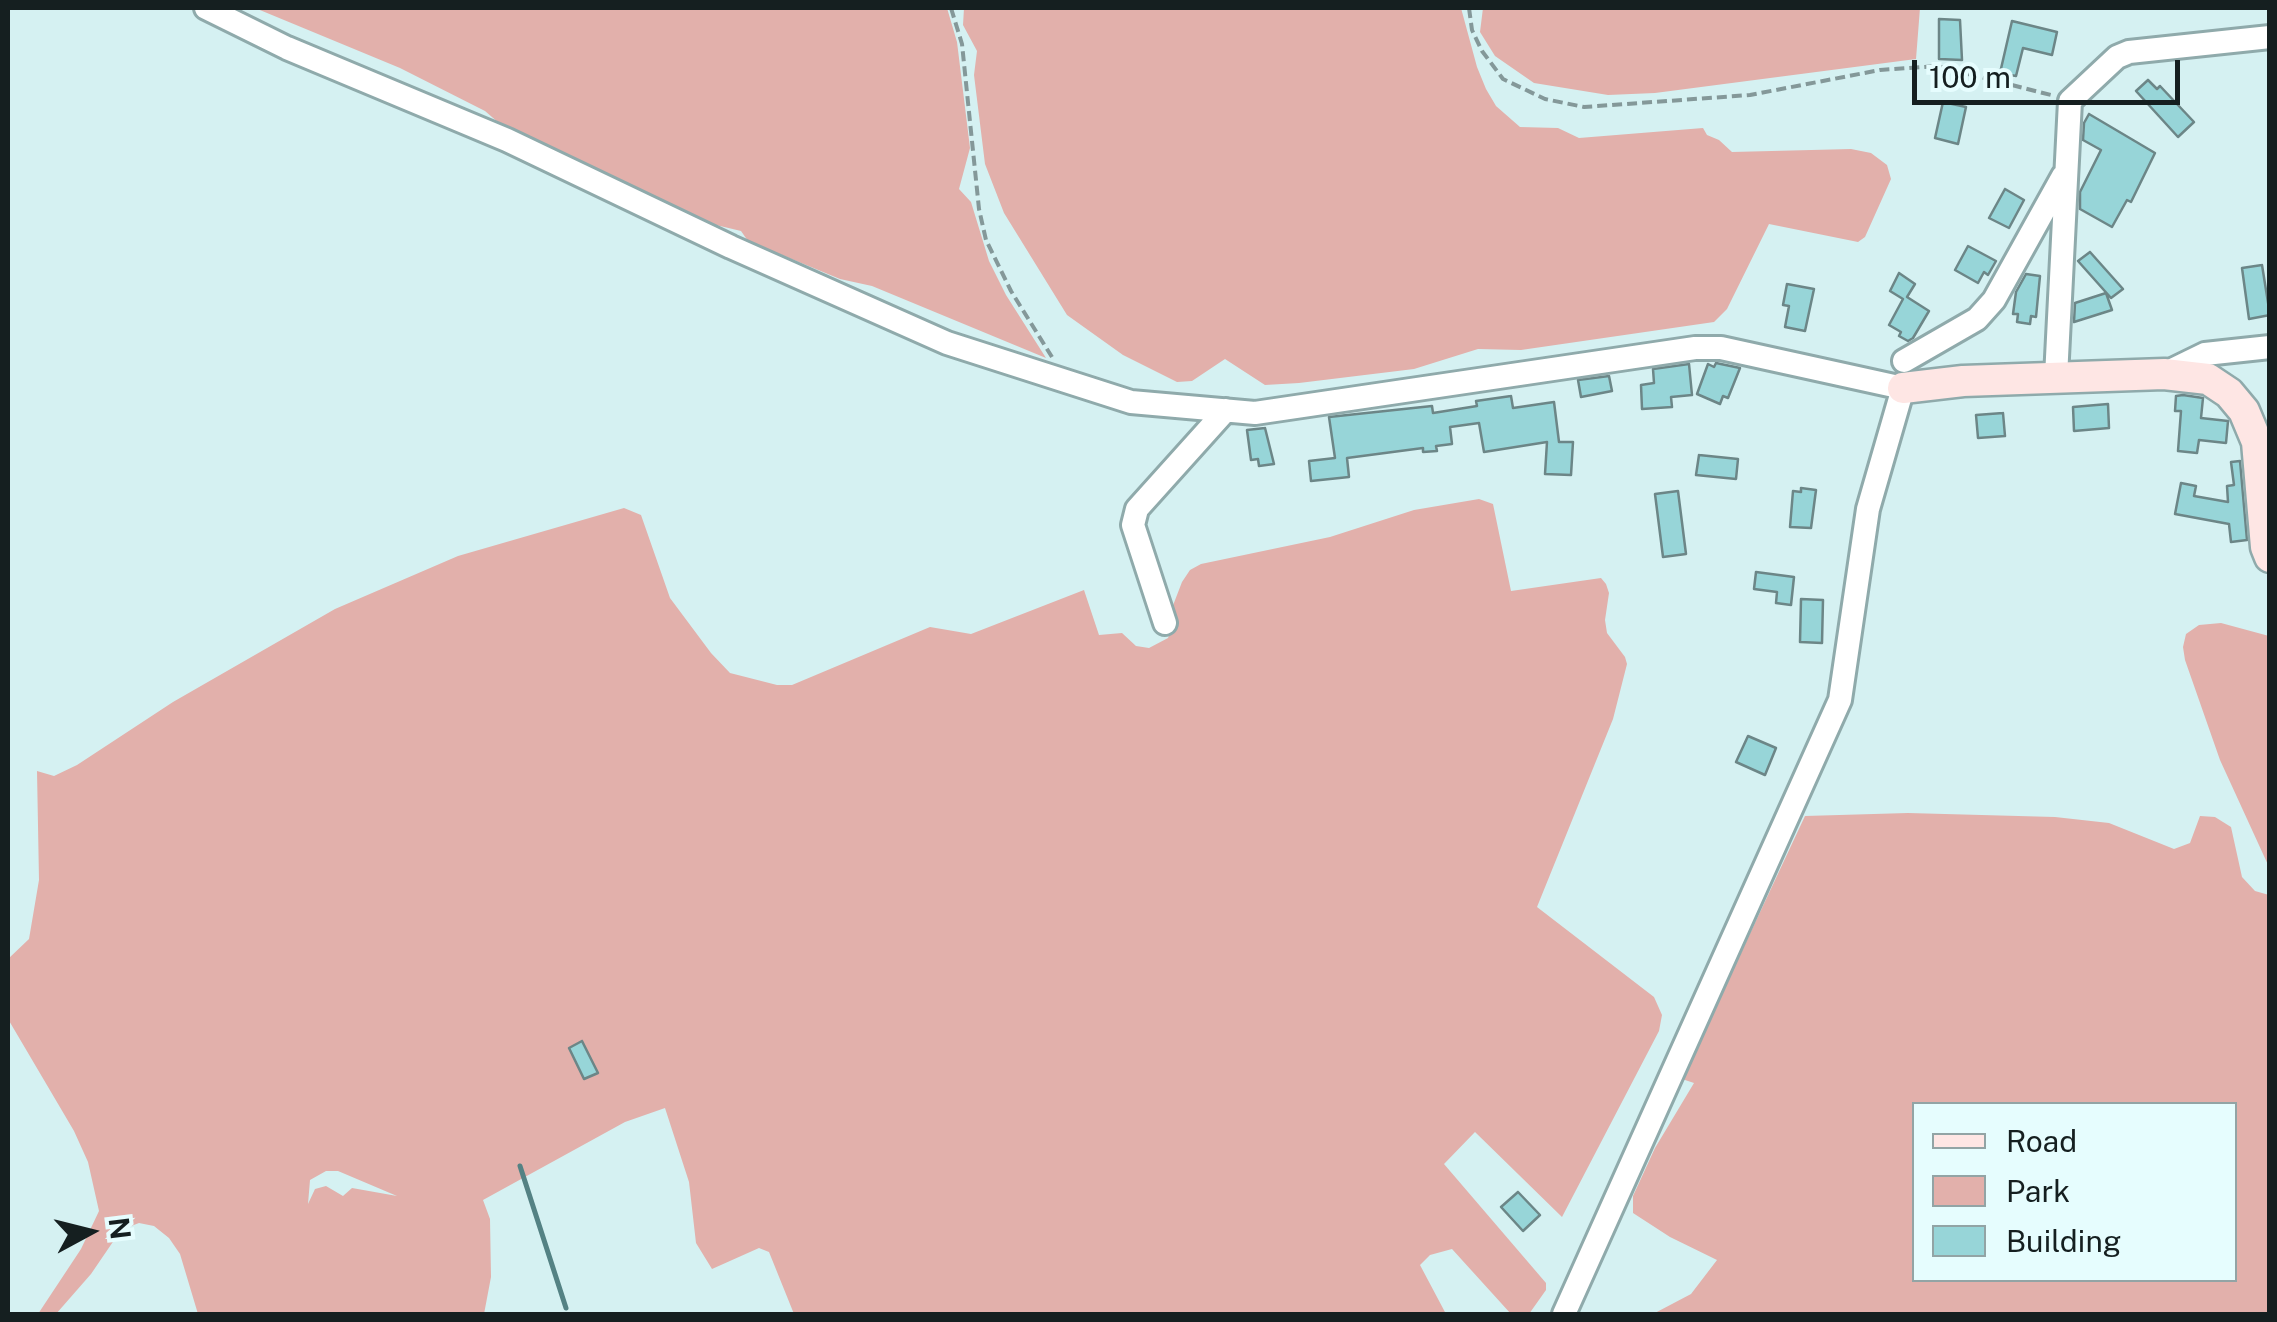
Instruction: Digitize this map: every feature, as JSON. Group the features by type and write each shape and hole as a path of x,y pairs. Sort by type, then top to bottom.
{"street":[{"path":"206,8 287,48 507,140 731,247 947,343 1131,402 1255,413 1695,348 1720,348 1904,375 2164,374 2208,379 2244,411 2256,442 2270,556"},
{"path":"2056,377 2070,100 2128,52 2270,37"},
{"path":"1564,1314 1840,700 1868,508 1904,375 1978,319 1994,300 2064,173"},
{"path":"2164,374 2205,354 2269,346"},
{"path":"1165,624 1133,524 1137,509 1226,410"}],"path":[{"path":"951,8 962,44 986,240 1010,291 1067,381"},
{"path":"1469,8 1472,30 1482,51 1503,79 1545,99 1584,107 1750,95 1880,70 1937,66 2070,100"}],"green space":[{"path":"255,8 947,8 957,42 970,148 959,189 971,202 989,261 1006,295 1046,358 872,286 840,279 748,241 741,231 716,225 507,130 485,111 400,68"},
{"path":"964,8 1461,8 1486,89 1496,106 1520,127 1558,128 1579,138 1703,128 1732,152 1851,149 1871,153 1887,165 1891,179 1865,237 1858,242 1769,224 1727,309 1714,322 1521,350 1478,349 1414,369 1299,383 1265,385 1225,359 1192,381 1177,382 1123,355 1067,315 1004,213 985,164 974,75 977,51 963,25"},
{"path":"1483,8 1920,8 1916,59 1655,93 1608,95 1534,83 1495,56 1480,32"},
{"path":"1479,499 1493,504 1511,591 1601,578 1609,593 1607,633 1627,664 1613,719 1537,907 1654,997 1662,1015 1659,1031 1562,1217 1475,1132 1444,1164 1546,1283 1546,1290 1529,1314 1511,1314 1452,1249 1430,1255 1420,1265 1446,1314 794,1314 769,1252 759,1248 712,1269 696,1243 689,1182 665,1108 625,1122 483,1200 490,1219 491,1277 484,1314 198,1314 180,1254 154,1226 139,1223 121,1230 91,1274 56,1314 38,1314 81,1249 99,1211 88,1162 74,1131 8,1019 8,959 29,939 39,880 37,771 54,776 77,765 173,702 335,609 458,556 624,508 641,515 670,598 711,653 730,673 777,685 792,685 930,627 971,634 1084,590 1099,635 1122,633 1136,646 1149,648 1168,638 1173,626 1172,608 1182,582 1190,570 1201,564 1330,537 1414,510","holes":["326,1171 338,1171 397,1196 352,1188 343,1196 326,1186 315,1189 308,1204 310,1180"]},
{"path":"2221,623 2269,636 2269,867 2220,760 2185,660 2186,634 2199,625"},
{"path":"1908,813 2055,817 2109,823 2174,849 2190,843 2200,816 2215,817 2231,827 2242,877 2255,891 2269,895 2269,1314 1653,1314 1691,1294 1717,1260 1633,1213 1633,1196 1655,1148 1694,1083 1682,1079 1805,816"}],"building":[{"path":"1939,19 1960,20 1962,60 1939,59"},
{"path":"2012,21 2057,32 2052,55 2023,48 2016,76 2000,73"},
{"path":"2148,80 2157,89 2160,86 2194,122 2178,137 2136,91"},
{"path":"1943,102 1966,107 1958,144 1935,138"},
{"path":"2089,114 2155,153 2131,202 2127,200 2112,227 2080,209 2080,192 2101,150 2083,140"},
{"path":"2005,189 2024,200 2009,228 1989,218"},
{"path":"1968,246 1996,261 1978,283 1955,270"},
{"path":"2090,252 2123,289 2111,298 2078,261"},
{"path":"2262,265 2270,315 2249,319 2242,268"},
{"path":"1899,273 1915,284 1907,297 1929,311 1908,341 1889,325 1903,299 1890,291"},
{"path":"2026,274 2040,276 2036,317 2031,316 2030,324 2017,322 2018,314 2013,314 2016,292"},
{"path":"1787,284 1814,289 1805,331 1785,327 1789,306 1783,305"},
{"path":"2106,293 2112,310 2074,322 2075,303"},
{"path":"1716,363 1740,368 1728,398 1723,396 1720,404 1697,394 1708,364 1714,367"},
{"path":"1689,364 1692,395 1671,397 1672,407 1642,409 1641,385 1654,383 1653,369"},
{"path":"1609,376 1612,391 1581,397 1578,380"},
{"path":"1511,396 1513,408 1554,402 1559,442 1573,442 1571,475 1545,474 1547,442 1484,452 1479,423 1450,427 1452,444 1436,446 1437,451 1423,452 1423,448 1347,458 1349,477 1311,481 1309,461 1335,458 1329,417 1432,406 1433,413"},
{"path":"2176,396 2203,398 2201,418 2228,421 2226,443 2199,440 2197,453 2178,451 2181,411 2175,411"},
{"path":"2108,404 2109,428 2074,431 2073,407"},
{"path":"2003,413 2005,436 1978,438 1976,415"},
{"path":"1265,428 1274,464 1259,466 1258,459 1251,460 1247,430"},
{"path":"1699,455 1738,459 1736,479 1696,475"},
{"path":"2240,461 2247,540 2231,542 2229,524 2175,514 2181,483 2196,486 2194,496 2228,502 2227,486 2234,485 2231,462"},
{"path":"1801,488 1816,490 1811,528 1790,527 1793,491 1801,492"},
{"path":"1678,491 1686,554 1663,557 1655,494"},
{"path":"1756,572 1794,577 1791,605 1776,603 1777,592 1754,589"},
{"path":"1801,599 1823,600 1822,643 1800,642"},
{"path":"1748,736 1776,748 1765,775 1736,762"},
{"path":"582,1041 598,1073 584,1079 569,1048"},
{"path":"1518,1192 1540,1215 1523,1231 1501,1207"}],"waterway":[{"path":"520,1166 566,1308"}]}
